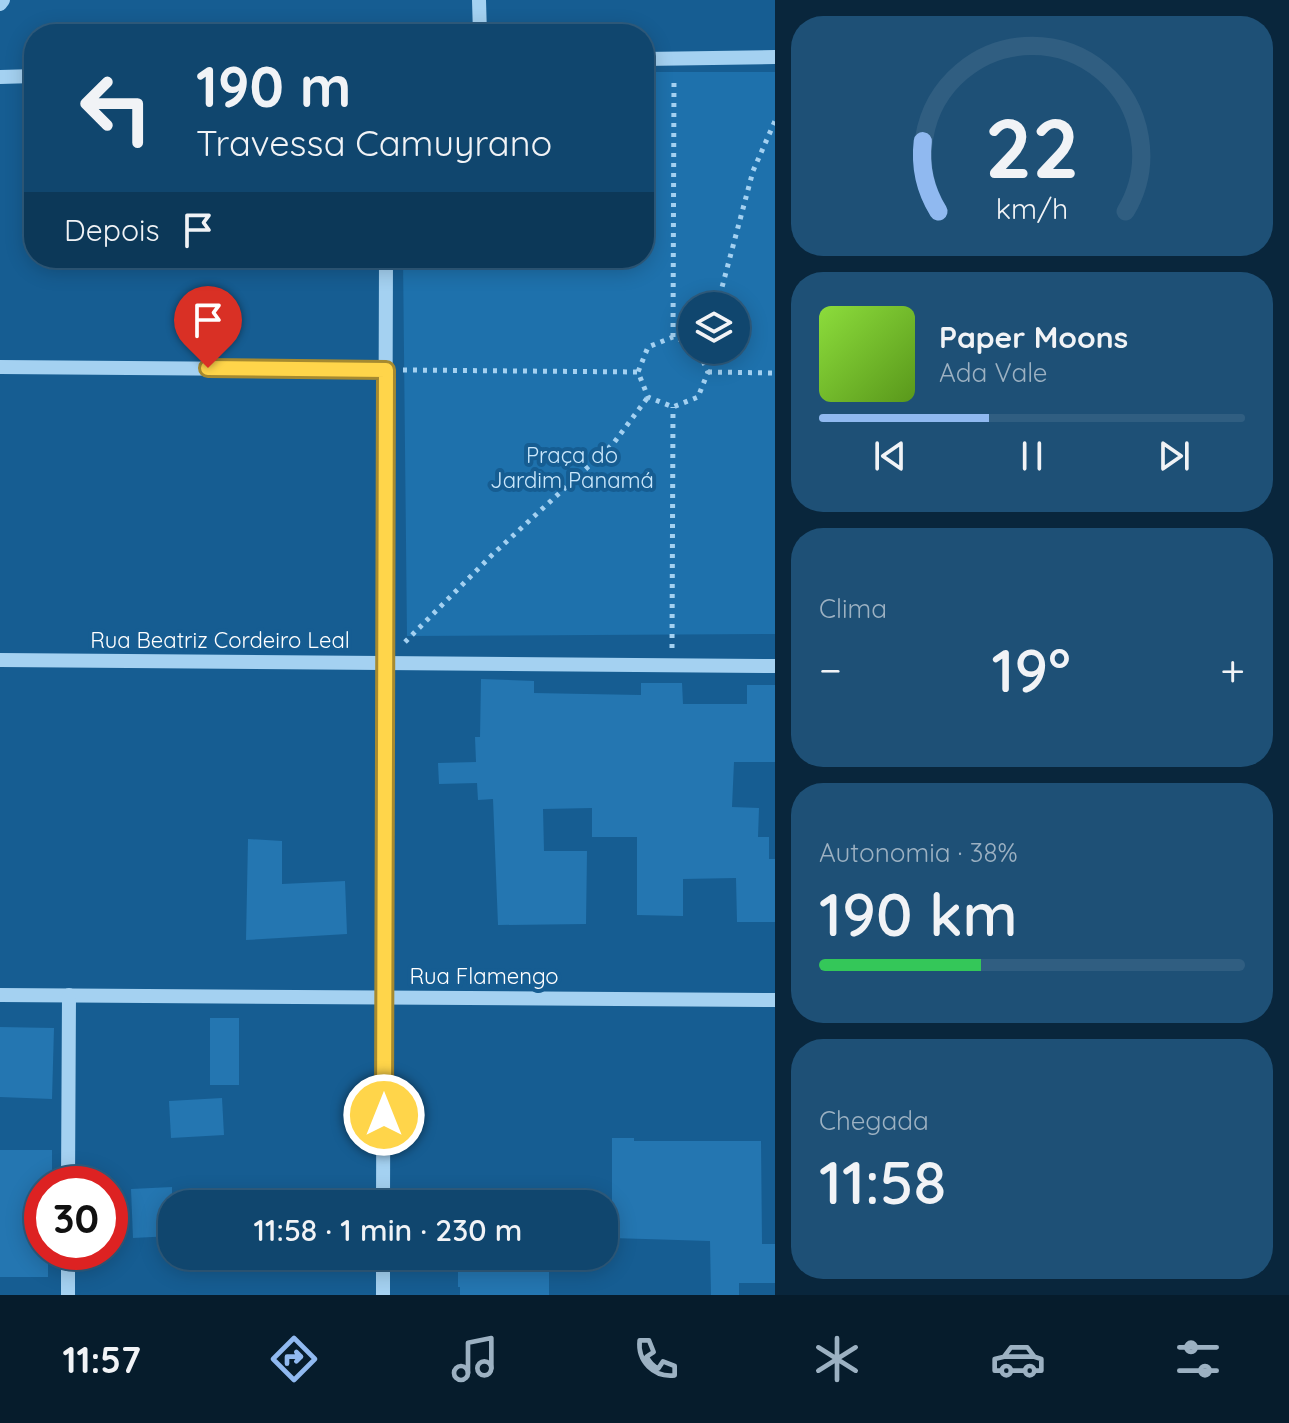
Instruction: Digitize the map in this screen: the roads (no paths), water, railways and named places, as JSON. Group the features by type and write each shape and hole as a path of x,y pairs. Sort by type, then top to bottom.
{"street":[{"path":"479,0 480,24"},
{"path":"654,59 775,57"},
{"path":"0,77 24,76"},
{"path":"383,1190 386,268"},
{"path":"0,367 386,370"},
{"name":"Rua Beatriz Cordeiro Leal","path":"0,660 775,666"},
{"name":"Rua Flamengo","path":"0,995 775,1000"},
{"path":"68,1166 69,995"},
{"path":"68,1270 68,1295"},
{"path":"383,1270 383,1295"}],"park label":[{"name":"Praça do Jardim Panamá","path":"572,468"}]}
